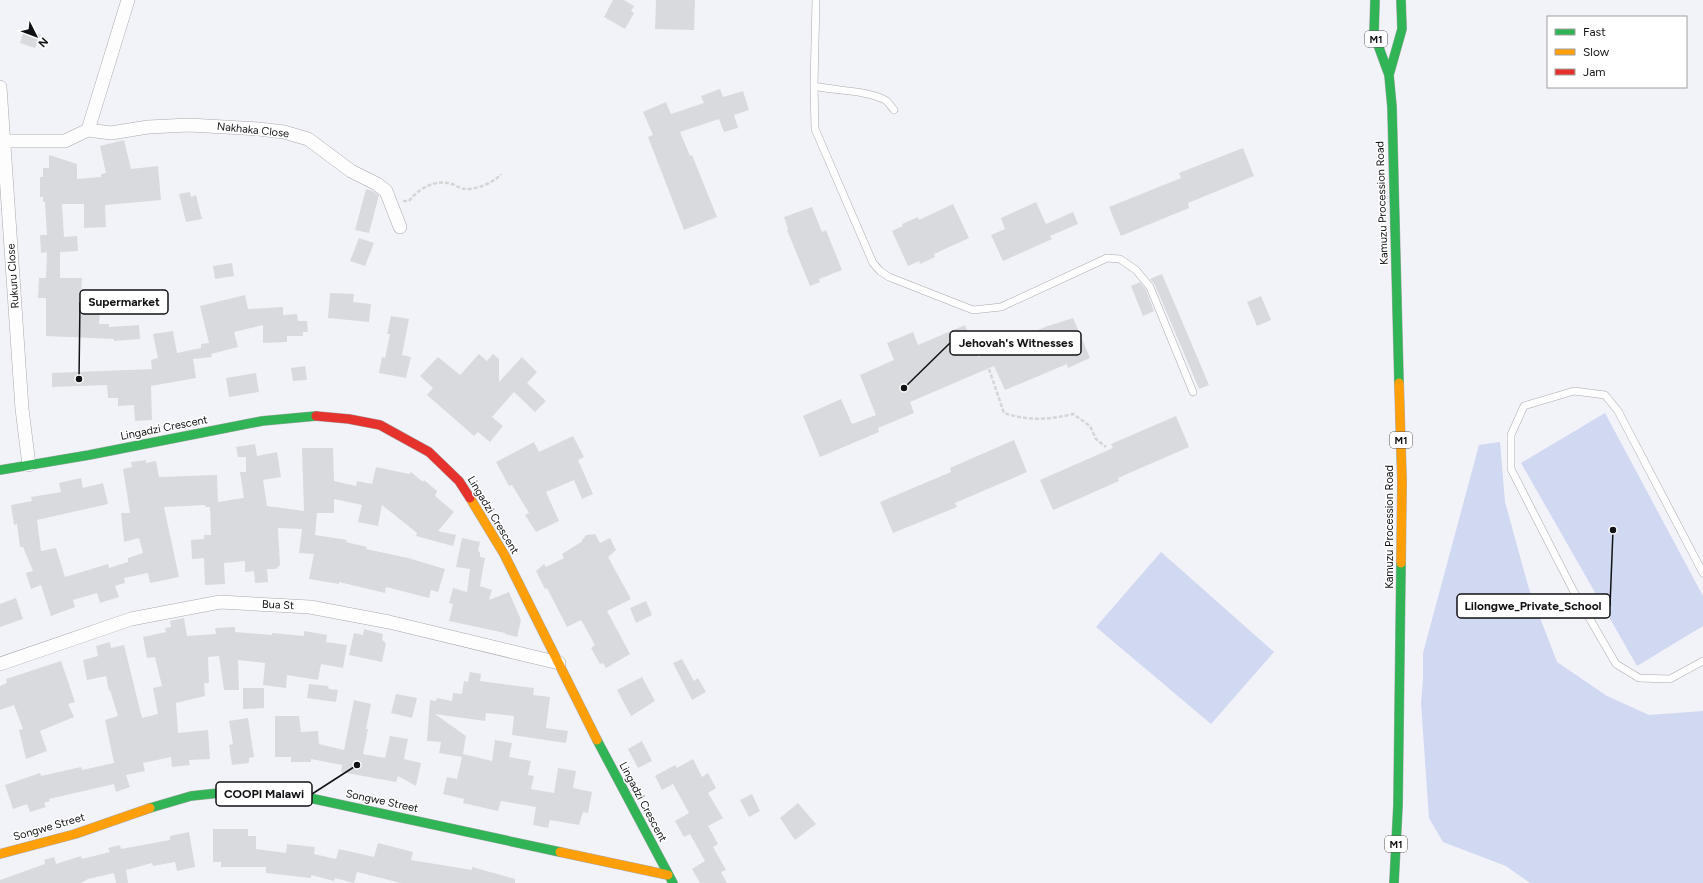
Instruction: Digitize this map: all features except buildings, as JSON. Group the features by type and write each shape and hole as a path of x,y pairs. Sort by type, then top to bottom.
{"main road":[{"name":"Kamuzu Procession Road","path":"1374,0 1374,34 1389,75 1392,107 1402,481 1398,805 1394,883"},
{"name":"Kamuzu Procession Road","path":"1389,75 1402,29 1401,0"},
{"name":"Lingadzi Crescent","path":"0,470 90,455 262,421 310,416 349,419 380,425 429,452 459,481 504,554 598,743 673,883"},
{"name":"Songwe Street","path":"0,854 75,834 126,814 191,796 247,790 282,792 668,874"}],"street":[{"path":"4,141 65,141 88,130 128,0"},
{"name":"Rukuru Close","path":"0,87 22,409 29,465"},
{"name":"Nakhaka Close","path":"88,130 111,133 148,127 189,125 284,132 308,139 351,171 377,184 386,191"},
{"path":"386,191 400,227"},
{"name":"Bua St","path":"0,664 131,619 220,602 310,607 389,622 559,663"}],"lane":[{"path":"816,0 814,86 815,129 873,263 880,271 889,277 973,310 1002,307 1107,258 1120,259 1136,270 1150,287 1193,392"},
{"path":"814,86 832,90 868,94 887,101 894,110"},
{"path":"1703,573 1618,411 1605,395 1574,392 1524,406 1510,435 1511,469 1573,590 1616,664 1639,678 1670,679 1703,661"}],"path":[{"path":"386,191 399,197 405,202 409,201 423,188 437,182 452,184 466,189 485,185 501,174"},
{"path":"989,369 1004,413 1020,418 1040,420 1074,414 1090,426 1096,439 1106,447"}],"shaded area":[{"path":"1605,413 1703,596 1703,626 1637,666 1521,463"},
{"path":"1500,442 1505,502 1529,589 1557,662 1607,696 1649,715 1703,711 1703,883 1530,883 1506,866 1443,842 1429,818 1421,703 1423,653 1479,445"},
{"path":"1161,552 1274,652 1211,724 1096,627"}],"traffic: fast":[{"path":"1375,0 1374,34 1389,75 1392,107 1399,383"},
{"path":"1389,75 1402,29 1401,0"},
{"path":"0,470 89,455 262,421 316,416"},
{"path":"1394,883 1398,805 1401,563"},
{"path":"597,740 673,883"},
{"path":"150,808 191,796 247,790 282,792 560,852"}],"traffic: slow":[{"path":"1399,383 1402,481 1401,563"},
{"path":"470,498 504,554 597,740"},
{"path":"0,854 75,834 150,808"},
{"path":"560,852 668,875"}],"traffic: jam":[{"path":"316,416 349,419 380,425 429,452 459,481 470,498"}],"place":[{"name":"Supermarket","path":"79,379"},
{"name":"Jehovah's Witnesses","path":"904,388"},
{"name":"Lilongwe_Private_School","path":"1613,530"},
{"name":"COOPI Malawi","path":"357,765"}]}
